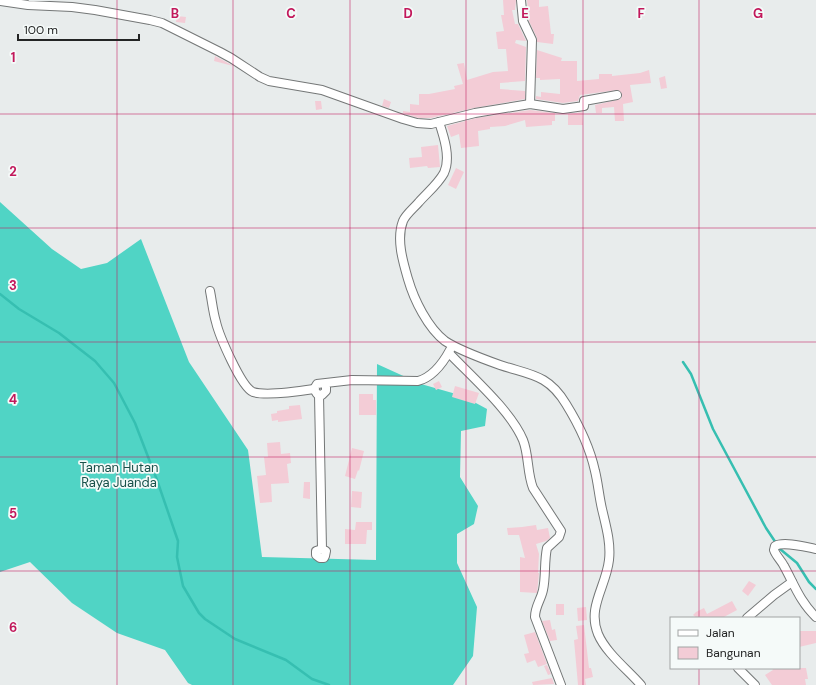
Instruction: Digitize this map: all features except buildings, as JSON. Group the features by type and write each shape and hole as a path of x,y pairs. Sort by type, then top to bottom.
{"street":[{"path":"521,0 523,21 532,40 530,104"},
{"path":"0,1 28,5 72,7 95,10 162,23 220,52 269,82 322,90 403,119 423,124 439,122 475,112 530,104 563,109 584,106 584,101 617,95"},
{"path":"439,122 447,156 444,172 404,221 401,231 402,259 414,299 427,321 504,410 518,432 523,441 533,488 561,531 559,537 547,548 543,592 536,606 535,612 561,685"},
{"path":"210,291 216,322 231,360 247,387 252,392 317,392 322,395 326,391 326,386 324,384 352,380 422,380 432,374 451,349"},
{"path":"451,349 522,371 544,380 557,389 566,404 589,451 595,472 609,542 609,560 607,570 594,609 598,635 606,647 641,685"},
{"path":"317,392 322,548"},
{"path":"816,550 781,544 775,546 774,552 783,563 802,602 816,617"},
{"path":"748,617 792,582"},
{"path":"739,669 755,685"}],"green space":[{"name":"Taman Hutan Raya Juanda","path":"0,202 52,249 81,269 107,263 141,239 189,362 248,450 262,557 376,560 377,364 421,384 463,396 487,409 485,426 461,431 460,477 478,506 474,524 457,534 457,563 477,607 473,656 453,685 192,685 188,683 165,650 117,633 72,603 30,562 0,572"}],"waterway":[{"path":"0,294 19,309 59,333 95,361 114,383 135,423 157,480 178,541 177,557 183,586 199,613 205,619 235,639 286,660 312,679 329,685"},
{"path":"683,362 691,374 713,429 766,528 780,549 797,563 809,582 816,589"}]}
